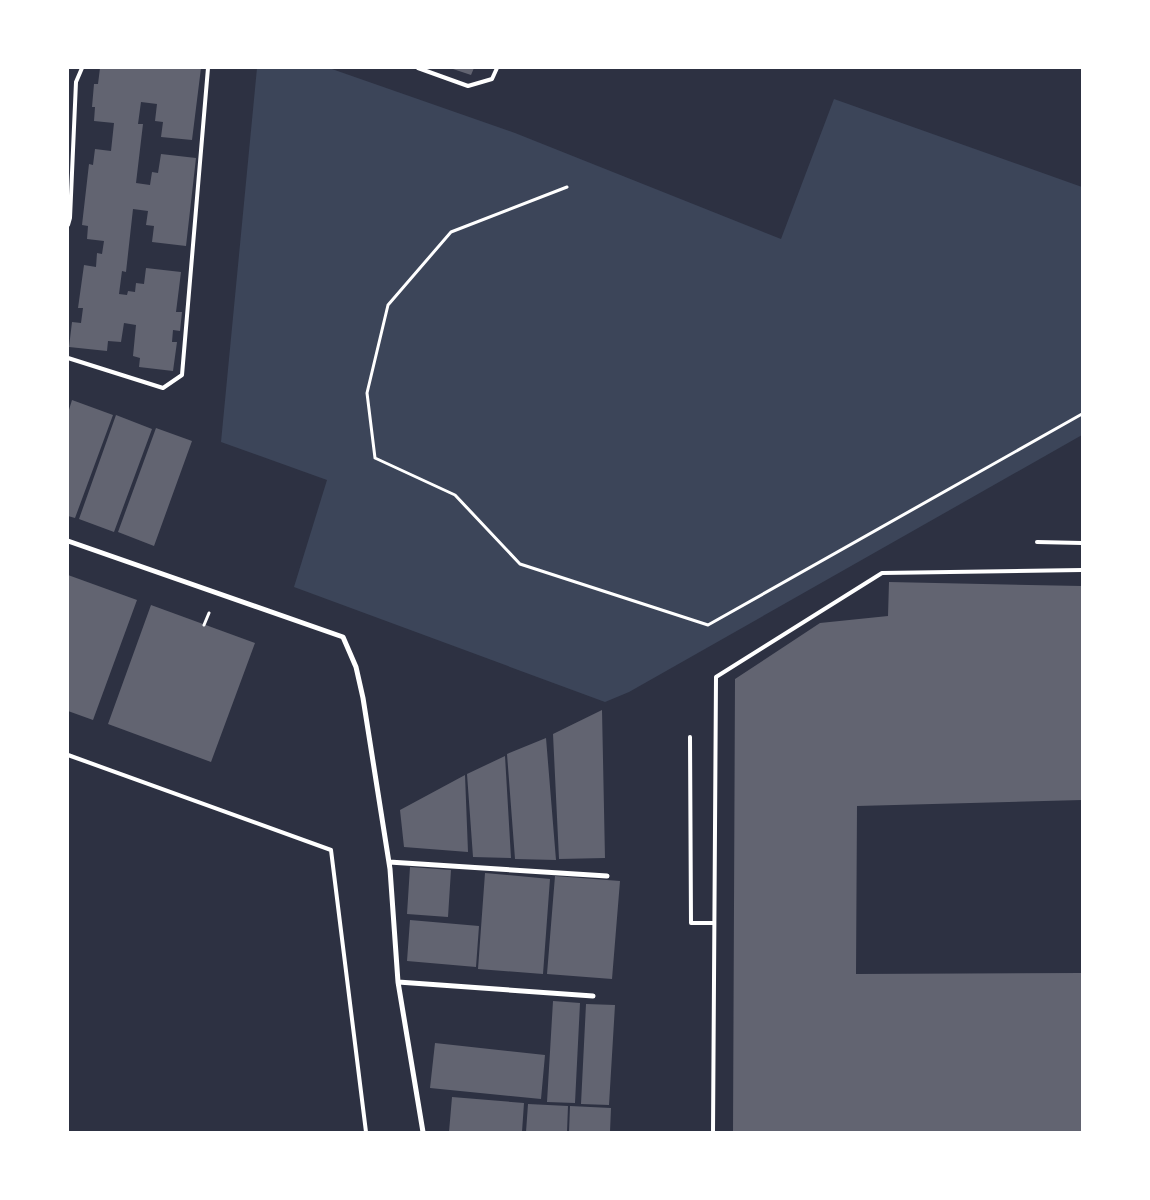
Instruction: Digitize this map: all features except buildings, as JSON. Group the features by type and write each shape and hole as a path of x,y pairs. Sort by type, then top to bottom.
{"street":[{"path":"68,540 343,637 356,667 363,698 389,862 398,982 423,1132"},
{"path":"389,862 607,876"},
{"path":"398,982 593,996"}],"lane":[{"path":"68,225 70,218 76,82 82,68"},
{"path":"68,358 163,388 182,375 208,68"},
{"path":"418,68 468,86 492,79 497,68"},
{"path":"1037,542 1082,542"},
{"path":"713,1132 716,677 882,573 1082,570"},
{"path":"690,737 691,923 714,923"},
{"path":"68,755 331,850 366,1132"}],"path":[{"path":"567,187 451,232 388,305 367,393 375,458 455,495 520,564 708,626 1082,414"},
{"path":"204,625 209,613"}],"shaded area":[{"path":"257,68 329,68 515,133 781,239 834,99 1082,187 1082,435 629,692 605,702 294,587 327,480 221,442"}]}
